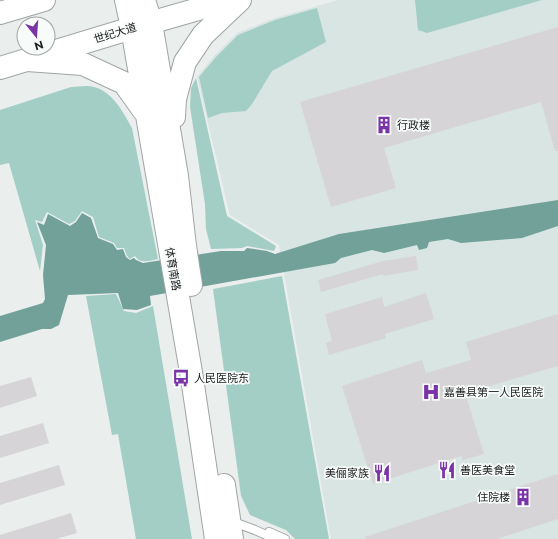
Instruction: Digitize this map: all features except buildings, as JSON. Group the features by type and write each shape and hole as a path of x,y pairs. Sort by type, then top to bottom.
{"main road":[{"name":"体育南路","path":"126,0 142,25 172,148 177,176 178,248"},
{"name":"体育南路","path":"144,0 142,25 151,136 178,248 187,306 216,539"},
{"name":"世纪大道","path":"0,68 230,0"},
{"path":"172,148 175,99 185,62 203,35 240,0"},
{"path":"0,13 34,2"},
{"path":"26,60 84,64 124,83 146,114 151,136"},
{"name":"体育南路","path":"187,306 231,530"}],"lane":[{"path":"231,530 255,530 273,533 285,539"},
{"path":"255,530 275,539"}],"shaded area":[{"name":"嘉善县第一人民医院","path":"338,0 558,0 558,539 331,539 279,245 230,215 197,77 214,56 237,33 275,18"},
{"path":"415,0 542,0 427,33 418,30"},
{"path":"317,8 326,42 272,71 252,104 246,111 222,113 208,118 199,77 216,57 238,35 275,20"},
{"path":"196,78 227,216 276,246 274,251 247,246 242,248 211,249 206,229 205,204 190,107 191,88"},
{"path":"91,86 107,93 117,103 132,128 158,259 142,261 137,259 135,256 130,259 124,248 117,248 114,243 99,237 93,217 82,211 75,221 69,224 47,212 42,222 35,220 43,245 40,271 9,163 0,165 0,110 71,87"},
{"path":"558,200 558,226 522,238 461,243 448,239 429,242 427,248 419,250 417,245 384,253 372,250 341,258 335,263 150,296 151,305 137,310 123,309 118,293 68,295 59,325 51,329 42,329 0,342 0,316 43,303 45,299 43,275 46,245 37,222 44,225 48,214 70,226 76,222 82,213 91,218 98,238 113,244 117,250 123,249 126,257 130,260 134,258 143,263 221,251 244,251 247,248 267,251 275,254 339,234"},
{"path":"282,276 329,539 295,539 286,530 250,515 241,496 213,289"},
{"path":"116,294 124,311 136,313 153,306 192,539 136,539 118,434 112,435 86,296"}],"place":[{"name":"行政楼","path":"384,125"},
{"name":"人民医院东","path":"181,378"},
{"name":"嘉善县第一人民医院","path":"431,392"},
{"name":"善医美食堂","path":"447,470"},
{"name":"美俪家族","path":"382,473"},
{"name":"住院楼","path":"523,497"}]}
